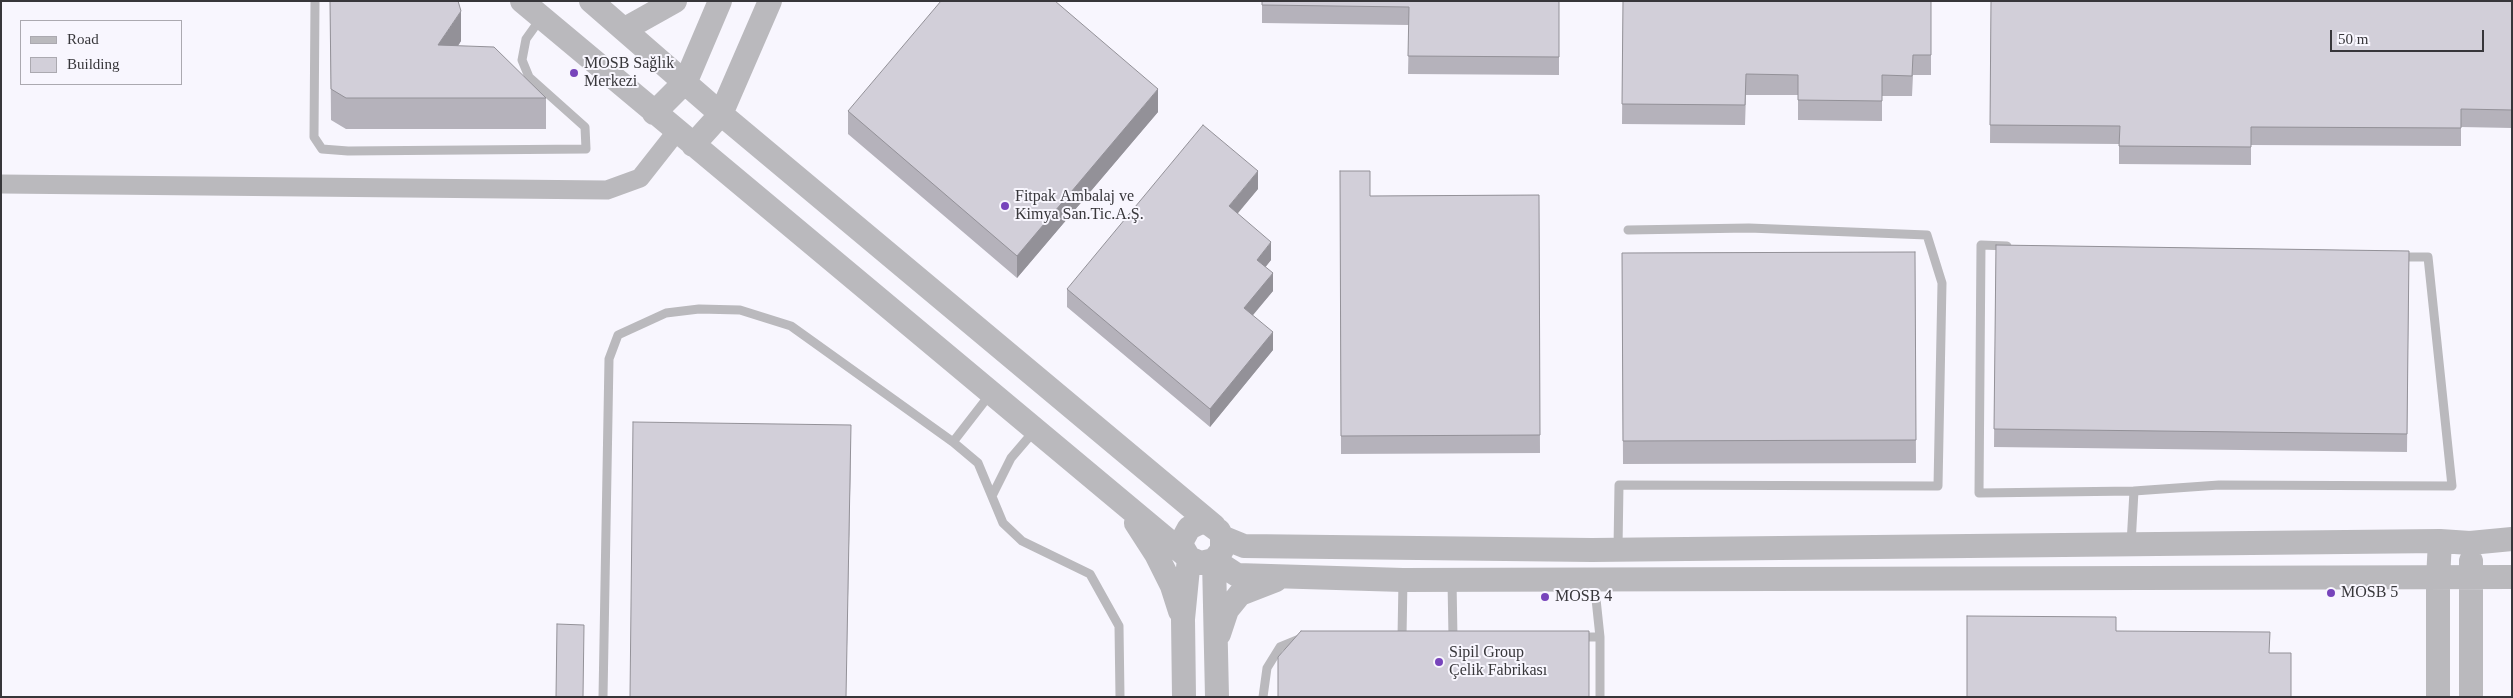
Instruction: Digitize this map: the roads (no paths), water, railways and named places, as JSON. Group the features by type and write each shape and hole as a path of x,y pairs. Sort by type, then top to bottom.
{"street":[{"path":"522,1 1189,558 1201,563 1214,560 1222,550 1218,531 721,114 686,81 592,1"},
{"path":"625,29 675,1"},
{"path":"654,113 686,81 720,1"},
{"path":"1,184 608,190 640,178 685,138 721,114 770,1"},
{"path":"1122,503 1156,554 1172,586 1182,619"},
{"path":"1184,697 1182,619 1189,558 1182,546 1182,540 1189,528 1201,522 1244,546 1592,550 1618,548 2440,541 2470,543 2512,538"},
{"path":"2438,697 2438,578 2440,541"},
{"path":"2470,543 2472,577 2471,697"},
{"path":"1592,550 1594,578"},
{"path":"1214,560 1236,575 1452,581 1594,578 2512,577"},
{"path":"1214,560 1217,697"},
{"path":"1217,640 1227,610 1240,594 1290,575"}],"lane":[{"path":"315,1 314,137 322,149 358,151 586,149 585,127 529,78 522,60 526,39 542,18"},
{"path":"1618,548 1619,485 1938,486 1942,283 1927,235 1749,228 1628,230"},
{"path":"2020,246 1981,245 1979,493 2134,491 2219,485 2452,486 2428,257 2390,257"},
{"path":"603,697 609,360 618,335 666,313 699,309 740,310 791,326 953,442 978,463 1003,523 1022,541 1090,574 1119,626 1120,697"},
{"path":"953,442 991,393"},
{"path":"992,496 1011,458 1036,430"},
{"path":"2131,544 2134,491"},
{"path":"1594,578 1600,637 1600,697"},
{"path":"1402,637 1403,580"},
{"path":"1452,581 1448,637 1472,637"},
{"path":"1570,637 1600,637"},
{"path":"1263,697 1267,668 1280,648 1300,638 1310,638"}],"place":[{"name":"MOSB Sağlık Merkezi","path":"574,73"},
{"name":"Fitpak Ambalaj ve Kimya San.Tic.A.Ş.","path":"1005,206"},
{"name":"MOSB 5","path":"2331,593"},
{"name":"MOSB 4","path":"1545,597"},
{"name":"Sipil Group Çelik Fabrikası","path":"1439,662"}]}
